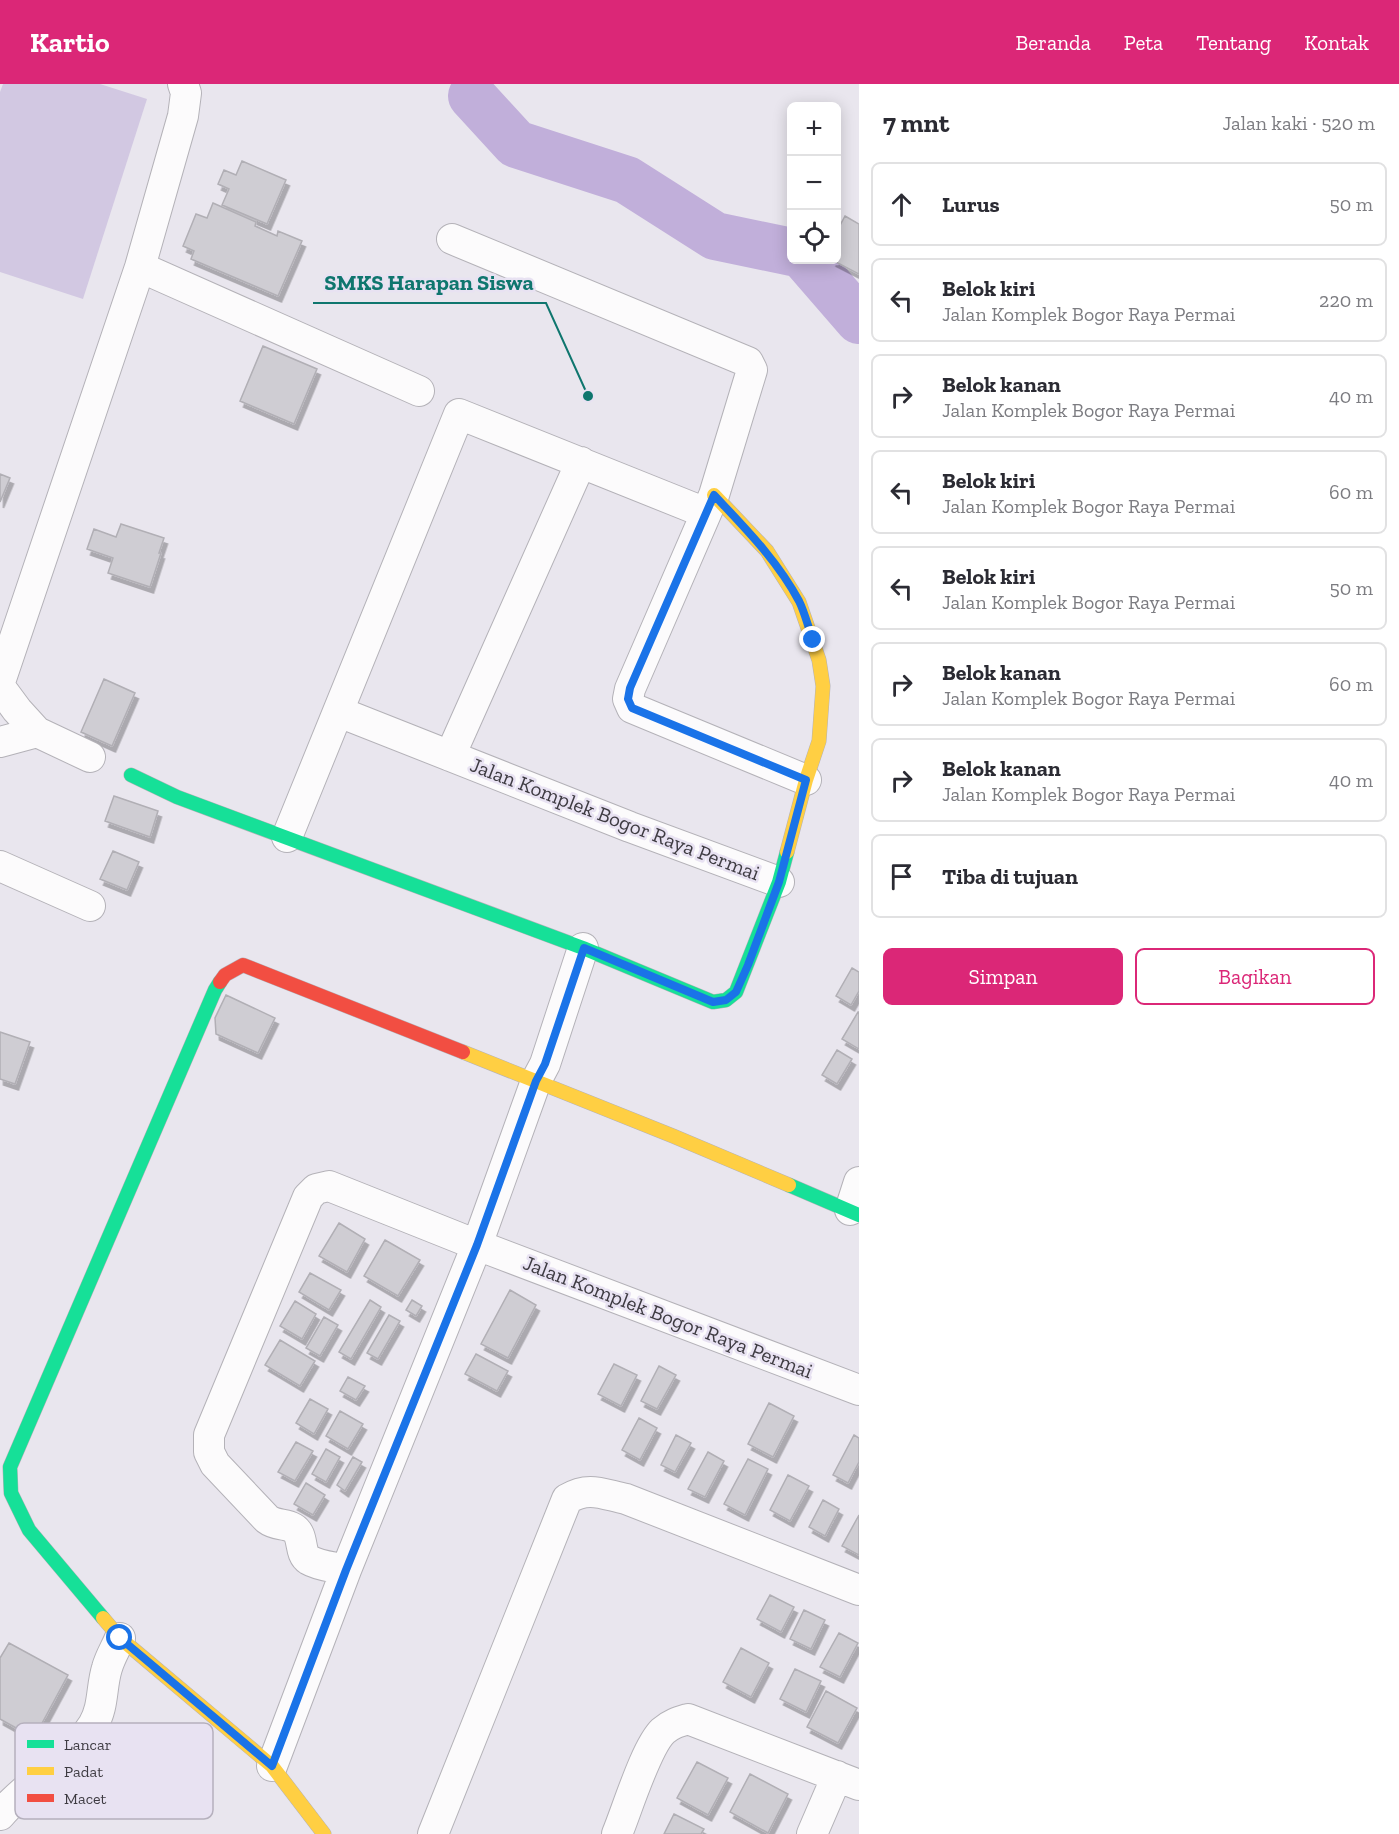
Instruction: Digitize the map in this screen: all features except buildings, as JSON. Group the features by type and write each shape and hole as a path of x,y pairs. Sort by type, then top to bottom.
{"street":[{"path":"0,682 140,267 183,116 186,93 183,84"},
{"path":"452,239 748,362 752,370 710,504 630,688 628,699 632,708 806,780"},
{"name":"Jalan Komplek Bogor Raya Permai","path":"131,775 177,797 584,948 713,1002 726,1000 736,992 779,882 806,780 819,741 823,686 816,650 800,602 766,552 710,504 581,462 439,403 140,267"},
{"path":"287,837 339,712 439,403"},
{"name":"Jalan Komplek Bogor Raya Permai","path":"450,756 581,462"},
{"path":"0,687 37,732 90,757"},
{"name":"Jalan Komplek Bogor Raya Permai","path":"339,712 630,827 779,882"},
{"path":"0,742 37,732"},
{"path":"0,866 90,906"},
{"path":"272,1766 346,1570 477,1245 536,1081 545,1064 584,948"},
{"path":"324,1834 272,1766 120,1638 29,1530 11,1493 9,1479 10,1467 216,990 225,975 243,965 673,1136 854,1213 859,1182"},
{"name":"Jalan Komplek Bogor Raya Permai","path":"346,1570 309,1560 304,1554 299,1534 292,1527 274,1524 267,1520 215,1464 209,1452 209,1435 308,1197 316,1189 329,1186 477,1245 859,1390"},
{"path":"433,1834 567,1499 587,1491 626,1499 859,1590"},
{"path":"94,1723 99,1713 107,1668 120,1638"},
{"path":"617,1834 652,1746 662,1732 674,1723 688,1719 848,1780 812,1834"},
{"path":"0,1815 15,1799"}],"shaded area":[{"path":"3,84 100,84 147,99 83,299 0,272 0,92"}],"waterway":[{"path":"472,96 516,144 627,180 715,236 787,251"},
{"path":"810,264 859,320"}],"traffic: fast":[{"path":"131,775 177,797 583,948 713,1002 726,1000 736,992 779,882 787,852"},
{"path":"103,1618 29,1530 11,1493 10,1467 220,982"},
{"path":"789,1185 859,1215"}],"traffic: slow":[{"path":"714,495 767,551 799,602 819,660 823,686 819,741 787,852"},
{"path":"463,1052 789,1185"},
{"path":"103,1618 120,1638 272,1766 324,1834"}],"traffic: jam":[{"path":"220,982 225,975 243,965 463,1052"}],"place":[{"name":"SMKS Harapan Siswa","path":"588,396"}],"route":[{"path":"120,1638 272,1766 346,1570 477,1245 536,1081 545,1064 584,948 713,1002 726,1000 736,992 779,882 806,780 632,708 628,699 630,688 714,495 766,552 781,573 800,602 813,640"}]}
